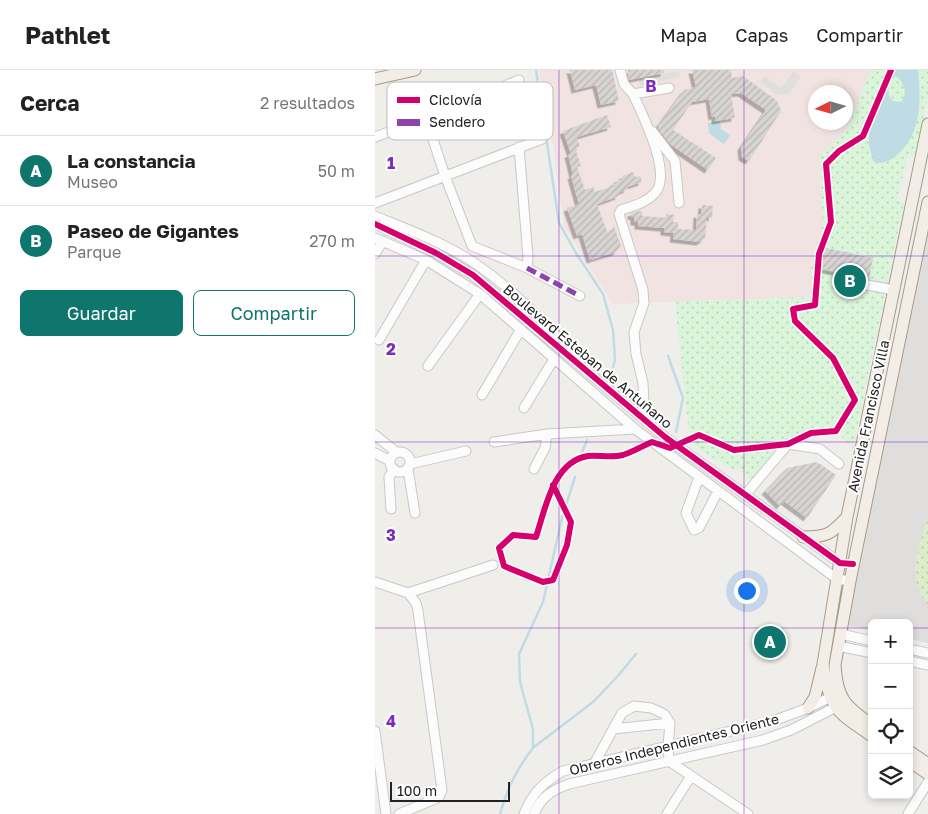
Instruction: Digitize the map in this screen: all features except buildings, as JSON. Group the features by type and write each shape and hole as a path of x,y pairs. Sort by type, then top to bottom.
{"main road":[{"path":"378,79 415,70"},
{"name":"Avenida Francisco Villa","path":"838,700 823,664 847,516 928,124"},
{"name":"Avenida Francisco Villa","path":"838,700 835,665 838,646 853,564 928,202"},
{"path":"803,537 821,537 835,531 847,516"},
{"path":"808,708 815,697 823,664"},
{"path":"838,700 868,722"},
{"path":"838,700 843,717 868,733"},
{"path":"913,754 928,764"},
{"path":"913,764 928,774"}],"street":[{"path":"620,70 624,84 633,94 647,125 661,169 661,182 656,192 641,203 621,210 619,214 643,290 644,303 635,332 636,354 643,383 644,404 642,418"},
{"path":"514,82 519,80"},
{"path":"633,94 669,88"},
{"path":"647,125 675,161 679,203"},
{"path":"375,136 387,132"},
{"path":"433,140 472,246 527,268 581,296"},
{"path":"375,204 539,140"},
{"path":"519,147 528,257 527,268"},
{"path":"375,216 424,236 475,263 527,304 569,348 577,364"},
{"name":"Boulevard Esteban de Antuñano","path":"375,224 437,253 473,275 665,437 840,563"},
{"path":"375,254 379,239"},
{"name":"Boulevard Esteban de Antuñano","path":"379,239 426,260 480,294 635,429 837,579 850,581"},
{"path":"379,340 426,260"},
{"path":"862,284 894,290"},
{"path":"428,366 480,294"},
{"path":"482,395 521,329"},
{"path":"524,408 554,359"},
{"path":"495,442 547,434 635,429"},
{"path":"534,469 545,448 547,434"},
{"path":"375,435 396,452 399,451 407,454 409,457 415,513"},
{"path":"745,495 788,444 819,450 839,464"},
{"path":"375,453 403,472 409,467 465,451"},
{"path":"391,509 389,477 393,455 396,452"},
{"path":"699,477 686,513 694,530 699,528 718,491"},
{"path":"840,563 853,564"},
{"path":"407,593 493,565"},
{"path":"375,582 407,593 416,603 442,785 441,794 435,799 399,814"},
{"path":"841,634 868,640"},
{"path":"838,646 868,652"},
{"path":"913,650 928,653"},
{"path":"913,662 928,665"},
{"name":"Obreros Independientes Oriente","path":"523,814 530,799 548,780 563,771 773,721 808,708 838,700"},
{"name":"Obreros Independientes Oriente","path":"534,814 538,805 547,795 569,784 763,740 791,730 838,700"},
{"path":"594,764 622,712 634,706 651,708 664,714 670,723 669,761 748,814"},
{"path":"613,729 670,723"},
{"path":"375,730 386,814"},
{"path":"667,814 691,776"},
{"path":"908,814 928,782"}],"shaded area":[{"path":"539,70 869,70 869,77 853,116 853,85 808,85 808,130 847,130 820,156 823,225 812,297 613,304 564,226 552,140 553,82 541,82"},
{"path":"679,71 680,77 640,86 639,79"},
{"path":"793,71 801,77 789,94 777,95 760,82 765,76 781,88"},
{"path":"928,215 928,643 913,640 913,619 868,619 868,630 849,626 857,570"}],"green space":[{"path":"869,70 928,70 928,97 915,156 908,156 897,201 904,203 853,448 836,431 814,431 791,441 753,482 738,469 731,469 698,449 689,433 675,302 812,297 811,265 823,225 819,156 847,130 853,130 853,115"},
{"path":"928,516 928,604 917,584 916,562"}],"water":[{"path":"892,70 918,70 920,92 918,115 916,126 906,146 892,158 878,163 874,162 869,145 870,124 875,104","holes":["894,77 898,77 904,90 901,102 892,100 888,89 891,80"]},
{"path":"720,121 721,129 730,135 724,144 709,133 708,123"}],"waterway":[{"path":"536,70 538,82"},
{"path":"547,140 559,223 603,294 613,330 615,360 613,367"},
{"path":"668,356 683,398 676,432"},
{"path":"581,455 587,440"},
{"path":"500,814 513,779 533,748 533,729 520,682 519,654 543,602 562,518 575,477"},
{"path":"534,747 593,702 636,654"}],"marked path":[{"path":"527,268 580,296"}],"cycle path":[{"path":"553,485 571,522 567,545 553,580 543,582 504,566 499,548 513,535 536,537 552,488 559,477 566,467 576,460 588,456 623,455 652,442 670,448 699,435 734,450 788,444 811,433 836,431 855,400 833,358 795,321 793,309 815,305 819,254 831,222 826,164 839,151 863,136 891,70"},
{"path":"375,224 436,253 473,275 665,437 840,563 853,564"}],"place":[{"name":"Paseo de Gigantes","path":"850,281"},
{"name":"La constancia","path":"770,642"}]}
